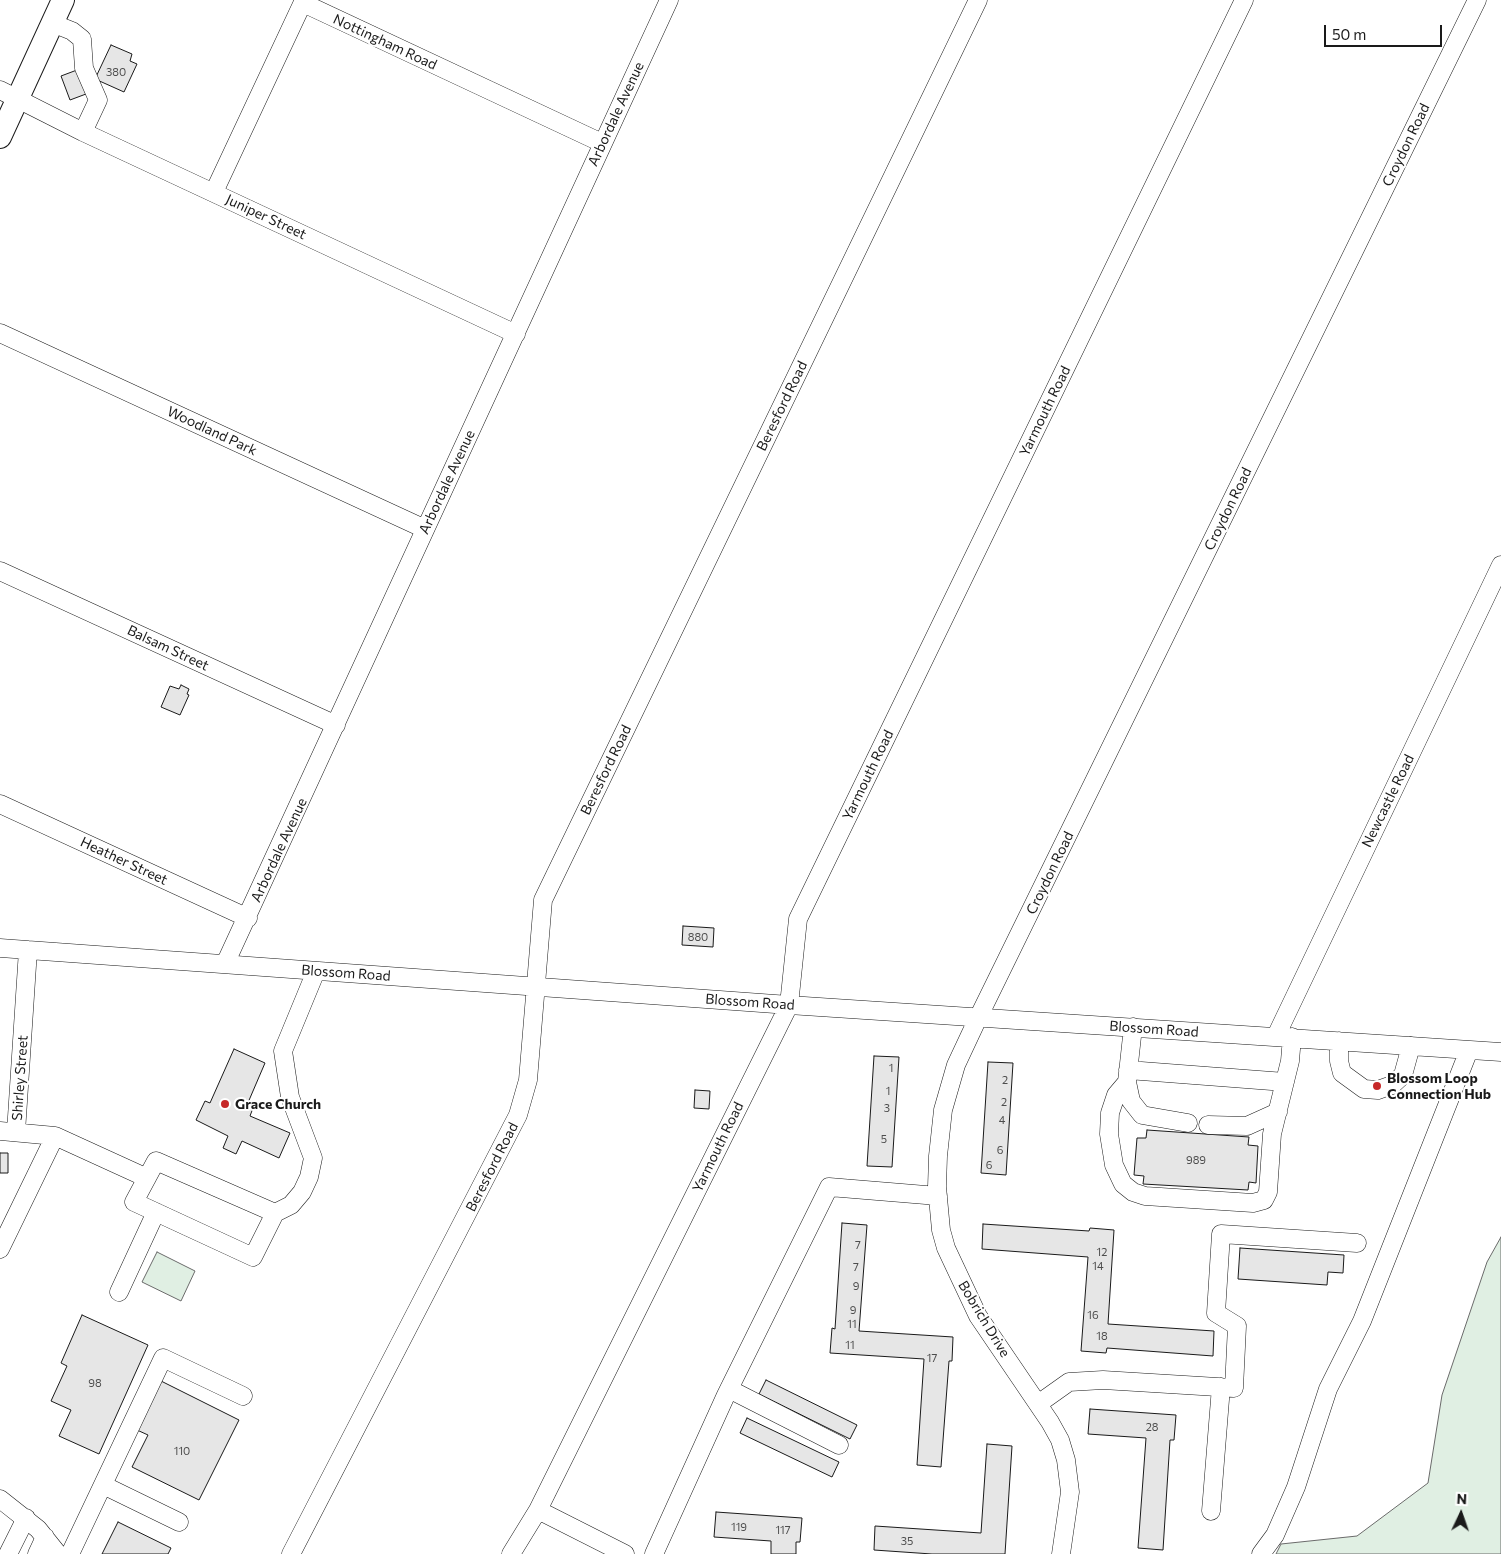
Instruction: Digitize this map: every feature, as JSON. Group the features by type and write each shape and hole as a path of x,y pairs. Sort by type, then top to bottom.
{"main road":[{"path":"0,137 9,94 52,23 63,0"}],"street":[{"name":"Arbordale Avenue","path":"224,964 248,918 669,0"},
{"name":"Beresford Road","path":"291,1554 518,1116 528,1080 543,900 978,0"},
{"name":"Yarmouth Road","path":"511,1554 538,1510 788,1005 798,919 1244,0"},
{"name":"Croydon Road","path":"978,1018 1477,0"},
{"name":"Nottingham Road","path":"214,192 303,2 602,143"},
{"path":"52,23 82,39 84,68 98,100 83,132"},
{"name":"Juniper Street","path":"9,94 83,132 516,334"},
{"name":"Woodland Park","path":"0,333 425,529"},
{"name":"Newcastle Road","path":"1128,1076 1116,1095 1110,1113 1109,1134 1114,1164 1123,1184 1133,1192 1145,1196 1253,1202 1264,1200 1268,1192 1272,1134 1285,1082 1284,1037 1501,566"},
{"name":"Balsam Street","path":"0,571 336,725"},
{"name":"Heather Street","path":"0,804 248,918"},
{"name":"Blossom Road","path":"0,948 788,1005 1501,1052"},
{"name":"Shirley Street","path":"28,950 8,1132 54,1136 147,1178"},
{"path":"274,1213 156,1161 134,1202 253,1257 274,1213 291,1205 302,1192 309,1178 313,1158 290,1097 283,1051 316,971"},
{"name":"Bobrich Drive","path":"978,1018 956,1066 943,1110 938,1156 938,1196 941,1230 946,1248 968,1299 1060,1440 1069,1477 1070,1492 1061,1554"},
{"path":"1133,1028 1128,1076 1131,1101 1142,1115 1188,1123"},
{"path":"1339,1041 1339,1061 1342,1073 1364,1089 1378,1090 1392,1085 1403,1075 1410,1046"},
{"path":"1262,1554 1275,1535 1296,1487 1328,1389 1362,1321 1469,1050"},
{"path":"1128,1076 1285,1082"},
{"path":"1208,1124 1247,1126 1278,1112"},
{"path":"0,1249 54,1136"},
{"path":"654,1554 729,1389 829,1187 938,1196"},
{"path":"119,1292 156,1212"},
{"path":"1038,1404 1068,1382 1103,1380 1234,1388 1237,1326 1216,1313 1221,1234 1357,1243"},
{"path":"70,1554 163,1358 243,1396"},
{"path":"1211,1511 1221,1387"},
{"path":"729,1389 839,1445"},
{"path":"102,1485 179,1522"},
{"path":"0,1499 26,1518 45,1537 58,1554"},
{"path":"538,1510 626,1554"},
{"path":"8,1554 26,1518"},
{"path":"37,1554 45,1537"}],"green space":[{"path":"1501,1237 1501,1554 1276,1554 1281,1544 1357,1536 1428,1483 1442,1395 1487,1262"},
{"path":"157,1252 195,1271 181,1301 142,1282"}],"building":[{"path":"111,45 132,54 130,61 137,64 124,92 95,79"},
{"path":"77,70 86,94 70,100 61,76"},
{"path":"181,685 189,689 187,694 189,695 180,715 161,707 170,686 179,689"},
{"path":"683,926 714,928 713,947 682,945"},
{"name":"Grace Church","path":"234,1049 265,1063 247,1105 253,1108 250,1116 290,1133 279,1158 242,1141 236,1154 223,1148 228,1136 196,1120 205,1101 210,1103"},
{"path":"874,1056 899,1057 892,1167 867,1166"},
{"path":"988,1062 1013,1063 1006,1175 981,1173"},
{"path":"695,1090 710,1091 709,1109 694,1108"},
{"path":"1147,1130 1249,1137 1248,1145 1258,1146 1256,1183 1249,1182 1248,1190 1143,1184 1144,1176 1134,1175 1137,1138 1146,1138"},
{"path":"0,1153 8,1153 8,1173 0,1173"},
{"path":"842,1223 867,1225 859,1331 953,1337 952,1361 949,1361 941,1467 917,1465 924,1359 830,1353 832,1328 835,1329"},
{"path":"983,1224 1089,1231 1090,1228 1114,1230 1108,1324 1214,1331 1213,1356 1107,1348 1106,1353 1081,1351 1088,1257 982,1249"},
{"path":"1240,1248 1344,1255 1343,1273 1328,1272 1327,1285 1238,1279"},
{"path":"82,1315 148,1345 99,1454 59,1436 71,1410 51,1401 67,1366 61,1363"},
{"path":"766,1380 857,1425 850,1439 759,1394"},
{"path":"161,1381 239,1420 199,1500 132,1467 148,1435 137,1430"},
{"path":"1090,1409 1176,1415 1174,1440 1170,1440 1163,1550 1138,1548 1146,1438 1088,1434"},
{"path":"747,1418 839,1462 832,1477 740,1433"},
{"path":"987,1444 1012,1446 1005,1554 932,1554 874,1550 875,1526 981,1533"},
{"path":"716,1512 802,1518 800,1542 796,1542 796,1554 771,1554 771,1541 714,1537"},
{"path":"118,1522 171,1548 168,1554 102,1554"}],"place":[{"name":"Blossom Loop Connection Hub","path":"1377,1086"},
{"name":"Grace Church","path":"225,1104"}]}
